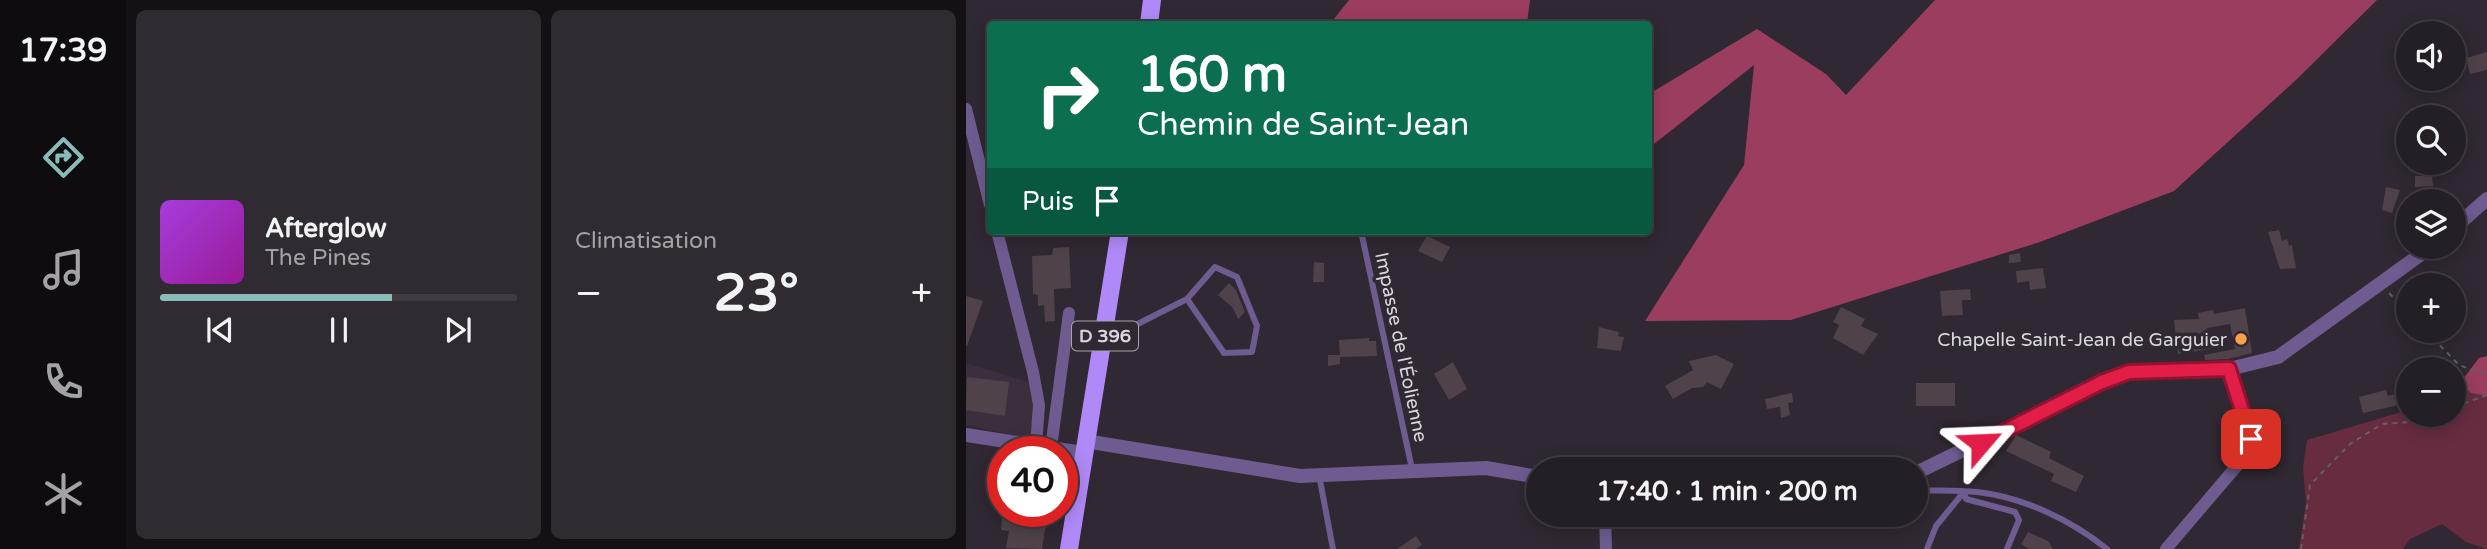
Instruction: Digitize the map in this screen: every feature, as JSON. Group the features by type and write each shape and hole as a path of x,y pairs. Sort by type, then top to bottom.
{"main road":[{"path":"1149,21 1152,0"},
{"name":"D 396","path":"1069,549 1119,235"}],"street":[{"path":"966,109 987,193"},
{"path":"2466,217 2487,199"},
{"path":"998,235 1033,372 1039,405 1036,436"},
{"path":"1928,467 2102,382 2129,372 2229,369 2278,357 2415,259"},
{"path":"1053,436 1069,313"},
{"path":"2166,549 2247,454 2251,439 2229,369"},
{"path":"966,435 987,438"},
{"path":"1078,447 1300,476 1486,468 1526,475"},
{"path":"1605,527 1606,549"}],"lane":[{"name":"Impasse de l'Éolienne","path":"1362,235 1412,470"},
{"path":"1104,342 1186,299 1215,267 1237,277 1257,326 1252,352 1224,353 1186,299"},
{"path":"1318,475 1333,549"},
{"path":"1928,490 1964,492 2025,503 2065,521 2107,549"},
{"path":"1927,549 1936,526 1962,499 1964,492"},
{"path":"1964,492 1966,499 2015,513 2019,520 2007,549"}],"path":[{"path":"2381,284 2396,300"},
{"path":"2438,343 2459,365 2481,373 2487,371"},
{"path":"2466,403 2487,395"},
{"path":"2301,549 2310,485 2350,444 2382,424 2396,423"}],"shaded area":[{"path":"1349,0 1530,0 1527,21 1332,21"},
{"path":"1935,0 2377,0 2296,80 2174,191 2040,242 1791,320 1645,321 1744,165 1754,65 1652,146 1652,92 1757,29 1826,74 1846,95"},
{"path":"2487,356 2487,396 2471,393 2466,388 2466,375 2479,358"},
{"path":"966,363 1029,382 1034,414 1031,436 1017,436 966,425"},
{"path":"2466,388 2471,393 2487,396 2487,549 2466,542 2442,524 2410,539 2403,549 2299,549 2306,503 2303,467 2307,440 2396,414 2396,427 2466,427"}],"building":[{"path":"2487,52 2487,70 2470,74 2466,58"},
{"path":"2415,176 2432,176 2433,186 2415,187"},
{"path":"2386,187 2396,189 2392,213 2382,210"},
{"path":"2279,230 2282,241 2287,239 2289,246 2292,245 2296,268 2280,269 2268,232"},
{"path":"1427,236 1450,247 1442,262 1418,251"},
{"path":"1069,247 1071,288 1054,289 1055,321 1045,322 1044,305 1038,306 1038,295 1033,294 1032,256 1052,255 1053,248"},
{"path":"2020,253 2021,262 2009,263 2009,255"},
{"path":"1314,262 1324,263 1324,282 1313,282"},
{"path":"2043,268 2046,288 2030,290 2029,281 2017,283 2016,271"},
{"path":"1229,283 1236,290 1245,312 1238,319 1233,308 1218,295"},
{"path":"1970,289 1971,300 1962,300 1963,315 1942,316 1940,291"},
{"path":"966,296 983,301 967,346 966,346"},
{"path":"1841,307 1865,319 1861,326 1878,334 1863,355 1833,338 1839,325 1833,322"},
{"name":"Chapelle Saint-Jean de Garguier","path":"2245,308 2252,353 2228,359 2205,360 2204,355 2235,349 2230,324 2207,328 2210,349 2178,354 2174,320 2199,319 2198,313 2213,310 2214,314"},
{"path":"1599,327 1619,332 1618,336 1624,337 1621,351 1597,348"},
{"path":"1369,338 1369,341 1376,341 1377,356 1340,357 1339,340"},
{"path":"1328,355 1340,355 1340,364 1328,366"},
{"path":"1716,355 1734,364 1721,389 1707,382 1703,387 1692,388 1673,399 1665,386 1693,370 1689,361"},
{"path":"1453,362 1467,389 1449,400 1434,374"},
{"path":"967,377 1009,382 1005,416 966,410"},
{"path":"1916,383 1955,383 1955,406 1916,406"},
{"path":"2386,390 2388,396 2396,394 2396,406 2363,413 2359,397"},
{"path":"1792,393 1793,402 1788,403 1790,415 1781,418 1780,407 1767,409 1765,399"},
{"path":"2016,435 2051,452 2049,458 2084,476 2076,492 2051,481 2054,474 2006,451"},
{"path":"1001,527 1045,527 1042,549 1006,548 1009,531 1001,530"},
{"path":"2028,532 2048,541 2053,549 2029,549 2021,544"},
{"path":"1416,536 1422,545 1416,549 1397,549"}],"place":[{"name":"Chapelle Saint-Jean de Garguier","path":"2241,339"}],"route":[{"path":"1981,443 2102,382 2129,372 2180,373 2229,369 2251,439"}]}
